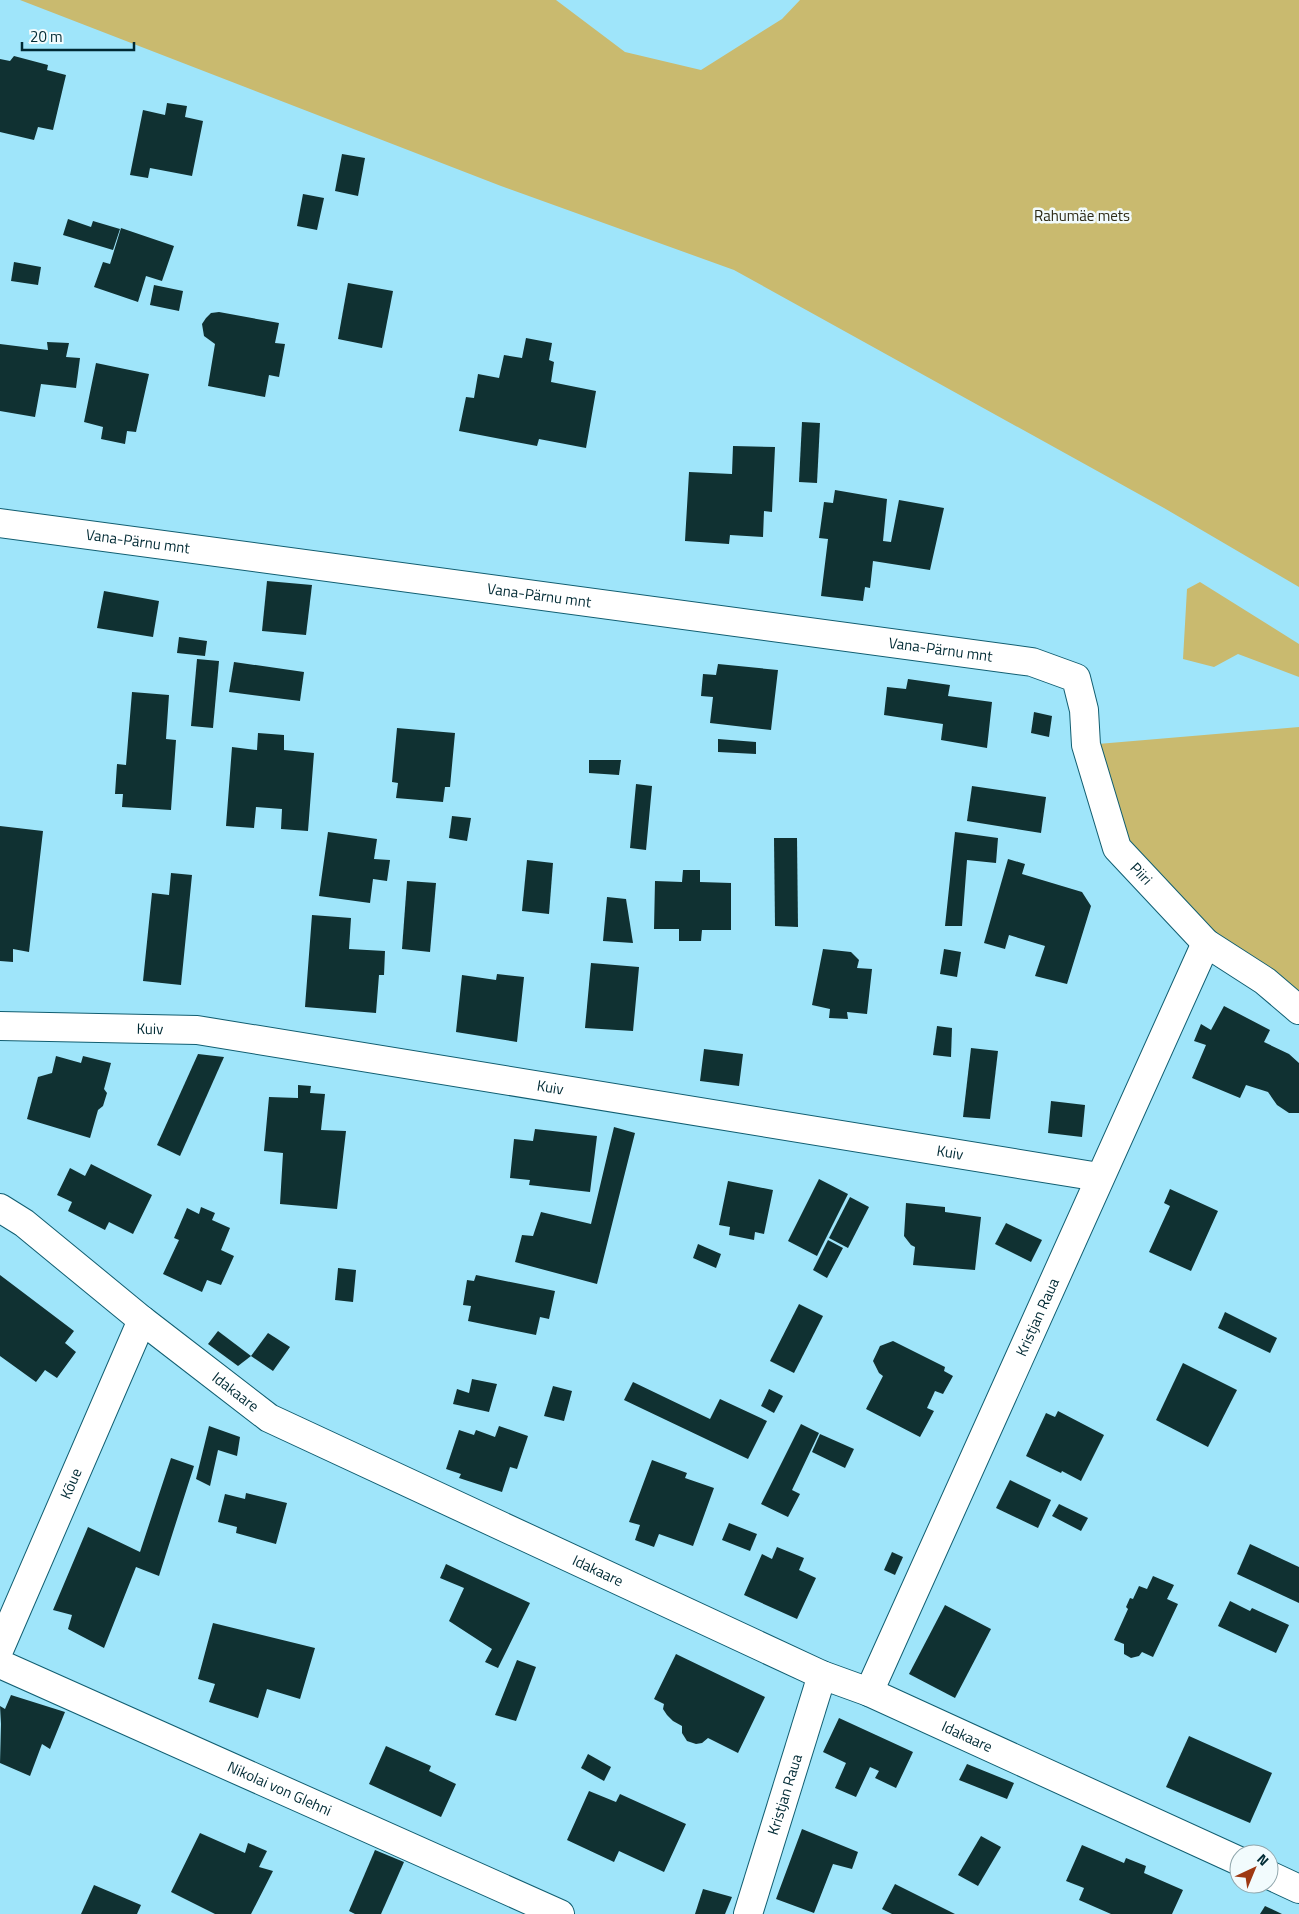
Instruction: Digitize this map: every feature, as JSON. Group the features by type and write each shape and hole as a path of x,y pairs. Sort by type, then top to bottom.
{"street":[{"name":"Vana-Pärnu mnt","path":"0,523 1032,662 1076,678"},
{"name":"Piiri","path":"1076,678 1084,710 1086,745 1118,848 1206,943 1265,980 1299,1010"},
{"name":"Kristjan Raua","path":"869,1692 1099,1177 1206,943"},
{"name":"Kuiv","path":"0,1026 197,1030 1099,1177"},
{"name":"Idakaare","path":"0,1208 24,1223 142,1320 269,1418 822,1675 869,1692 1229,1856"},
{"name":"Kõue","path":"0,1648 142,1320"},
{"name":"Nikolai von Glehni","path":"0,1664 560,1914"},
{"name":"Kristjan Raua","path":"748,1914 822,1675"},
{"path":"1279,1880 1299,1889"}],"green space":[{"name":"Rahumäe mets","path":"20,0 556,0 625,52 701,70 782,19 800,0 1299,0 1299,587 1164,508 734,270 501,186"},
{"path":"1200,582 1299,644 1299,677 1238,654 1214,667 1183,659 1187,589"},
{"path":"1299,727 1299,1010 1117,848 1086,745"}],"building":[{"path":"14,56 48,65 47,70 66,75 53,130 38,127 34,140 0,132 0,59 10,61"},
{"path":"167,103 187,106 185,117 203,121 192,176 150,168 148,178 130,175 143,110 165,115"},
{"path":"342,154 365,158 358,196 335,191"},
{"path":"303,194 324,198 317,230 297,226"},
{"path":"68,219 91,227 93,221 120,229 113,250 63,235"},
{"path":"121,228 174,246 162,281 146,276 138,302 94,287 103,262 110,264"},
{"path":"14,262 41,267 38,285 11,281"},
{"path":"348,283 393,291 382,348 338,339"},
{"path":"154,285 183,291 179,311 150,305"},
{"path":"219,312 279,323 275,343 285,344 279,377 269,375 265,397 208,386 215,344 204,336 202,324 211,313"},
{"path":"526,338 552,343 549,360 554,362 551,382 596,391 586,448 539,439 537,446 459,431 466,397 474,398 478,374 499,378 504,355 522,358"},
{"path":"47,342 69,343 66,357 80,358 76,388 41,384 35,417 0,411 0,344 48,350"},
{"path":"96,363 149,374 136,432 127,431 125,444 101,439 103,427 84,422"},
{"path":"802,422 820,423 817,483 799,482"},
{"path":"733,446 775,447 772,512 764,511 763,537 730,535 729,544 685,541 689,472 732,474"},
{"path":"835,490 887,499 883,541 891,542 899,500 944,508 930,570 873,561 870,588 865,587 863,601 821,596 828,539 819,538 824,502 833,503"},
{"path":"267,581 312,585 306,635 262,631"},
{"path":"104,591 159,601 153,637 97,628"},
{"path":"179,637 207,641 205,656 177,653"},
{"path":"197,659 219,661 213,728 191,726"},
{"path":"234,662 304,672 300,701 229,692"},
{"path":"718,664 778,670 771,730 710,723 713,697 701,696 703,674 716,675"},
{"path":"908,679 950,685 948,696 992,702 987,748 941,740 943,724 884,715 887,687 906,689"},
{"path":"132,692 169,695 166,739 176,740 171,810 122,807 123,794 115,794 117,764 126,765"},
{"path":"1034,712 1052,716 1049,737 1031,733"},
{"path":"397,728 455,733 450,787 445,787 443,802 396,798 398,783 392,782"},
{"path":"258,733 284,735 284,750 314,753 308,831 281,829 282,809 256,807 254,828 226,826 232,747 257,750"},
{"path":"718,739 756,742 756,754 718,752"},
{"path":"589,760 621,760 619,775 589,773"},
{"path":"636,784 652,786 646,850 630,848"},
{"path":"972,786 1046,797 1041,833 967,821"},
{"path":"452,816 471,818 467,841 449,838"},
{"path":"0,826 43,831 29,952 13,949 13,962 0,961"},
{"path":"328,832 377,839 374,859 390,860 387,881 373,879 370,903 319,896"},
{"path":"955,832 998,838 996,863 967,860 962,926 945,926"},
{"path":"774,838 797,838 798,927 775,926"},
{"path":"1008,859 1025,864 1022,874 1082,892 1091,906 1067,984 1035,976 1045,946 1009,935 1005,949 984,943"},
{"path":"527,860 553,863 549,914 522,911"},
{"path":"683,870 700,870 700,882 731,883 731,930 702,930 701,941 679,941 679,929 654,929 655,881 682,882"},
{"path":"171,873 192,875 181,985 143,981 152,893 169,895"},
{"path":"407,881 436,883 430,952 402,949"},
{"path":"607,897 626,899 633,943 603,941"},
{"path":"312,915 351,918 349,949 385,951 384,975 379,975 376,1013 305,1007"},
{"path":"823,949 851,952 859,960 857,968 872,969 867,1014 847,1012 848,1019 829,1018 830,1009 812,1005"},
{"path":"944,949 961,952 957,977 940,974"},
{"path":"591,963 639,967 633,1031 585,1028"},
{"path":"497,974 524,977 517,1042 456,1032 462,975 496,980"},
{"path":"1224,1006 1270,1030 1264,1042 1289,1054 1299,1063 1299,1113 1289,1113 1277,1105 1268,1092 1246,1085 1240,1098 1192,1078 1206,1045 1194,1041 1201,1024 1211,1030"},
{"path":"937,1026 952,1028 951,1057 933,1055"},
{"path":"971,1048 998,1051 990,1119 963,1117"},
{"path":"704,1049 743,1054 739,1086 700,1081"},
{"path":"198,1054 224,1057 180,1156 157,1145"},
{"path":"56,1056 81,1063 83,1056 111,1063 104,1089 107,1093 103,1106 98,1110 90,1138 27,1119 38,1077 52,1073"},
{"path":"298,1085 311,1086 310,1093 325,1094 321,1130 346,1131 337,1209 280,1204 283,1153 264,1151 269,1097 298,1098"},
{"path":"1051,1101 1085,1105 1082,1137 1048,1133"},
{"path":"614,1127 635,1133 597,1284 515,1262 522,1235 533,1236 541,1212 591,1224"},
{"path":"535,1129 597,1136 590,1192 529,1185 530,1180 510,1178 514,1139 533,1141"},
{"path":"91,1164 152,1195 133,1234 109,1222 105,1230 68,1211 72,1202 57,1195 70,1168 85,1176"},
{"path":"819,1179 848,1194 817,1256 788,1241"},
{"path":"728,1181 773,1190 764,1234 755,1232 754,1240 729,1235 730,1227 719,1225"},
{"path":"1170,1189 1218,1211 1191,1271 1149,1252 1170,1206 1164,1203"},
{"path":"850,1197 869,1207 848,1248 829,1238"},
{"path":"906,1203 945,1207 945,1212 981,1217 975,1270 913,1265 915,1247 904,1236"},
{"path":"201,1207 215,1213 212,1220 230,1228 221,1250 234,1256 221,1285 207,1280 202,1292 163,1274 179,1240 174,1238 187,1208 199,1214"},
{"path":"1006,1223 1042,1240 1031,1262 995,1244"},
{"path":"828,1240 843,1248 827,1278 813,1270"},
{"path":"698,1244 721,1254 716,1268 693,1258"},
{"path":"338,1268 356,1270 353,1302 335,1300"},
{"path":"0,1275 74,1331 65,1343 76,1352 57,1378 45,1370 36,1382 0,1356"},
{"path":"476,1275 555,1291 549,1319 540,1317 536,1335 468,1321 471,1306 463,1305 467,1280 474,1281"},
{"path":"799,1304 823,1316 794,1373 770,1361"},
{"path":"1225,1312 1277,1338 1270,1353 1218,1328"},
{"path":"218,1331 251,1356 238,1366 208,1344"},
{"path":"268,1333 290,1347 273,1371 251,1356"},
{"path":"893,1341 945,1367 944,1371 953,1376 943,1394 935,1391 927,1408 934,1411 920,1437 866,1409 883,1376 879,1373 873,1361 880,1346"},
{"path":"1183,1363 1237,1390 1208,1447 1156,1420"},
{"path":"472,1379 497,1384 489,1412 453,1404 457,1389 469,1393"},
{"path":"633,1382 710,1419 720,1399 767,1421 748,1459 624,1400"},
{"path":"553,1386 572,1391 564,1421 544,1416"},
{"path":"769,1389 783,1396 774,1413 761,1406"},
{"path":"1058,1411 1104,1435 1081,1481 1026,1456 1046,1413 1055,1417"},
{"path":"801,1424 819,1433 792,1490 800,1494 788,1517 761,1504"},
{"path":"209,1426 240,1437 237,1456 218,1450 210,1486 196,1479"},
{"path":"499,1426 528,1436 517,1469 510,1467 502,1492 459,1478 461,1474 446,1469 459,1430 474,1435 476,1430 495,1437"},
{"path":"820,1434 854,1449 845,1468 812,1452"},
{"path":"171,1458 194,1466 159,1576 136,1567 104,1648 68,1629 72,1615 53,1610 88,1527 140,1552"},
{"path":"652,1460 687,1473 685,1478 714,1488 693,1546 659,1534 654,1547 635,1540 640,1525 629,1522"},
{"path":"1010,1480 1051,1500 1038,1528 996,1508"},
{"path":"246,1493 287,1503 276,1544 236,1533 237,1527 218,1522 225,1494 245,1499"},
{"path":"1059,1504 1088,1518 1081,1531 1052,1516"},
{"path":"729,1523 757,1534 750,1551 722,1540"},
{"path":"1250,1544 1299,1567 1299,1603 1237,1574"},
{"path":"777,1547 804,1558 799,1570 816,1578 797,1619 744,1595 762,1554 772,1559"},
{"path":"892,1552 903,1557 895,1575 884,1570"},
{"path":"446,1564 530,1603 498,1668 485,1662 492,1649 449,1621 464,1588 440,1578"},
{"path":"1153,1576 1174,1585 1167,1599 1178,1604 1153,1657 1142,1652 1139,1656 1131,1658 1124,1654 1124,1644 1114,1640 1128,1609 1126,1607 1130,1598 1133,1599 1139,1586 1147,1589"},
{"path":"1230,1601 1250,1611 1252,1608 1289,1625 1276,1653 1218,1626"},
{"path":"945,1605 991,1629 955,1698 909,1674"},
{"path":"213,1623 315,1648 300,1699 267,1689 258,1718 209,1702 215,1684 198,1679"},
{"path":"676,1654 765,1697 738,1753 708,1738 702,1743 696,1744 687,1741 682,1733 682,1726 667,1715 663,1709 664,1704 654,1699"},
{"path":"517,1660 536,1667 516,1721 495,1715"},
{"path":"11,1695 65,1712 50,1749 42,1744 30,1776 0,1763 0,1706 5,1709"},
{"path":"839,1718 913,1752 896,1788 875,1778 879,1771 870,1767 856,1797 835,1788 846,1763 823,1752"},
{"path":"1189,1736 1272,1773 1250,1823 1166,1787"},
{"path":"386,1746 431,1766 429,1771 456,1784 441,1817 369,1784"},
{"path":"588,1754 611,1767 604,1781 581,1768"},
{"path":"967,1764 1014,1783 1007,1799 959,1780"},
{"path":"589,1791 616,1802 620,1794 686,1824 664,1872 619,1851 614,1862 567,1840"},
{"path":"802,1829 858,1852 852,1869 833,1864 814,1913 776,1899"},
{"path":"200,1833 245,1853 248,1843 267,1851 259,1867 273,1871 251,1914 215,1914 171,1892"},
{"path":"981,1836 1001,1847 978,1886 958,1875"},
{"path":"1082,1845 1124,1863 1126,1858 1146,1866 1144,1873 1183,1890 1172,1914 1111,1914 1079,1900 1084,1888 1066,1881"},
{"path":"375,1850 404,1862 381,1914 355,1914 349,1911"},
{"path":"895,1884 955,1914 892,1914 882,1909"},
{"path":"94,1885 141,1905 137,1914 81,1914"},
{"path":"703,1889 732,1897 725,1914 695,1914"},
{"path":"1265,1906 1282,1914 1260,1914"}]}
